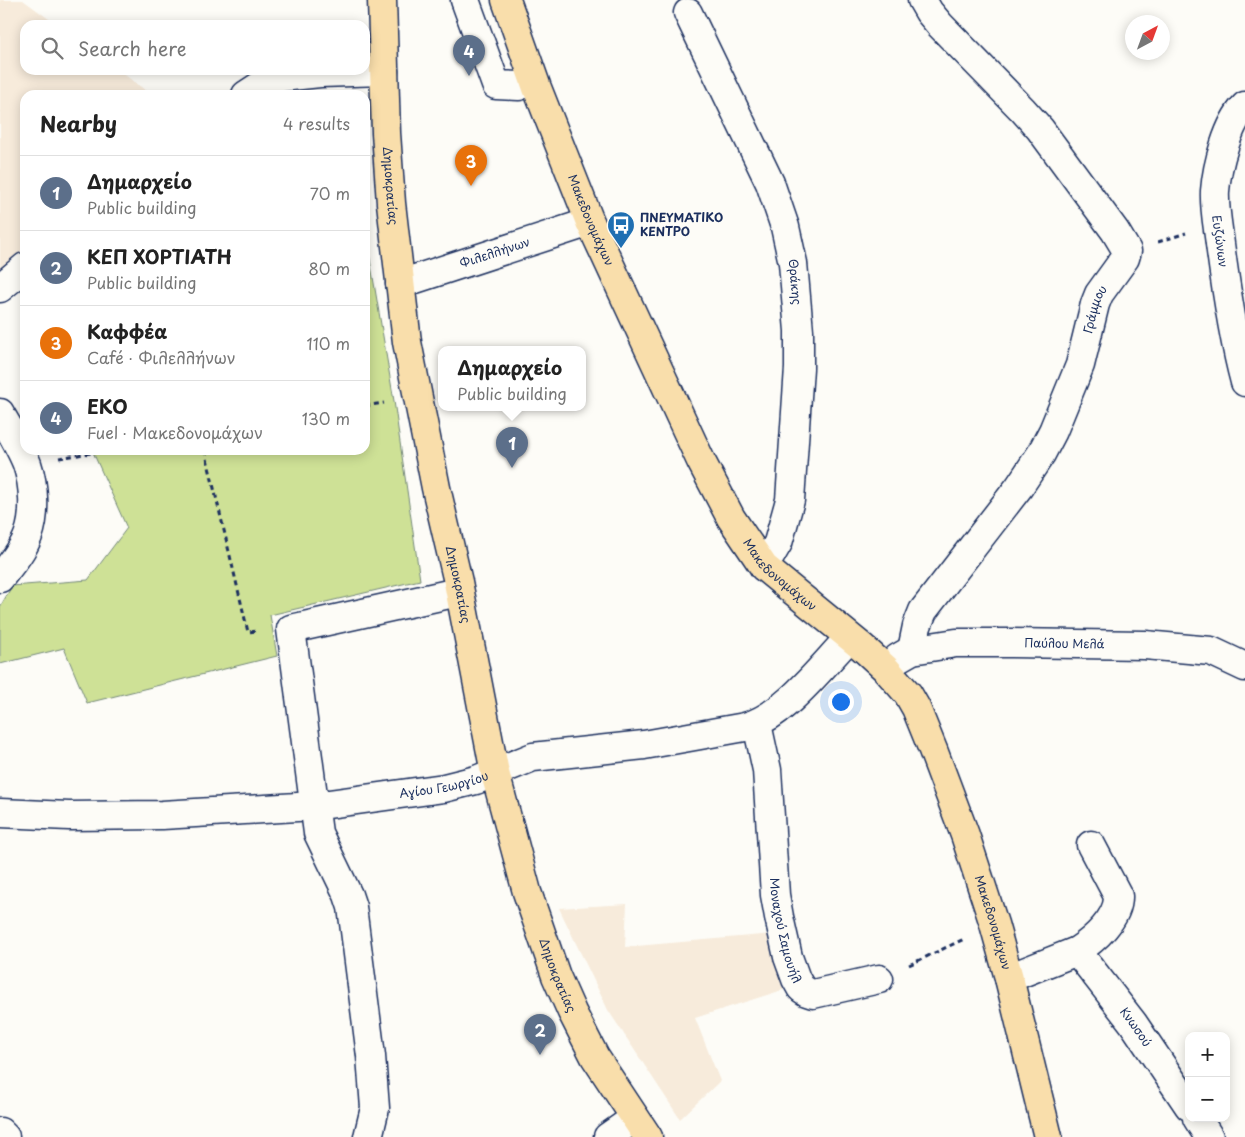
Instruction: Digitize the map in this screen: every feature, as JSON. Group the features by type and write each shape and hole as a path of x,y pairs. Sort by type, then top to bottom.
{"main road":[{"name":"Δημοκρατίας","path":"382,0 390,195 409,352 436,488 458,582 458,592 495,774 526,892 556,976 595,1057 641,1128"},
{"name":"Μακεδονομάχων","path":"506,0 537,88 590,222 705,469 731,518 764,567 885,668 908,694 916,708 965,835 994,924 1048,1137"}],"street":[{"path":"465,0 496,85 518,86"},
{"path":"922,0 940,25 1040,129 1115,231 1127,251"},
{"name":"Θράκης","path":"688,13 770,183 785,227 793,263 800,331 790,500 778,544 764,567"},
{"path":"370,71 384,71"},
{"path":"254,90 272,78 301,75"},
{"name":"Ευζώνων","path":"1245,106 1240,111 1230,130 1219,164 1215,192 1223,268 1239,361 1245,382"},
{"name":"Φιλελλήνων","path":"400,284 590,222"},
{"name":"Γράμμου","path":"912,650 920,617 1041,454 1080,364 1099,294 1125,258 1127,251"},
{"path":"0,288 20,271"},
{"path":"0,413 20,451"},
{"path":"0,578 18,555 28,536 32,516 33,492 27,464 22,455"},
{"path":"368,1137 375,1108 371,1056 352,907 318,834 291,629 458,592"},
{"name":"Αγίου Γεωργίου","path":"0,812 70,816 162,816 314,806 444,788 495,774 533,758 644,745 757,724 792,698 849,638"},
{"name":"Παύλου Μελά","path":"885,668 912,650 956,644 1011,643 1145,645 1211,650 1245,667"},
{"name":"Μοναχού Σαμουήλ","path":"757,724 767,770 775,895 788,958 796,979 801,988 813,994 879,979"},
{"path":"1009,978 1078,952 1088,944 1109,920 1118,902 1118,896 1091,845"},
{"name":"Κνωσού","path":"1078,952 1133,1023 1185,1100"},
{"path":"1200,1122 1209,1137"},
{"path":"608,1137 641,1128"},
{"path":"0,1132 6,1137"}],"path":[{"path":"1127,251 1218,224"},
{"path":"206,455 248,632"},
{"path":"879,979 994,924"}],"shaded area":[{"path":"0,0 23,0 50,20 20,20 20,75 125,75 145,90 20,90 20,254 0,270"},
{"path":"627,904 625,947 772,934 789,988 695,1018 720,1081 680,1119 608,1010 559,908"}],"green space":[{"path":"370,259 394,401 420,580 270,615 277,656 87,703 64,648 0,664 0,607 12,586 88,580 127,528 94,455 370,455"}],"place":[{"name":"EKO","path":"469,76"},
{"name":"Καφφέα","path":"471,186"},
{"name":"ΠΝΕΥΜΑΤΙΚΟ ΚΕΝΤΡΟ","path":"621,249"},
{"name":"Δημαρχείο","path":"512,468"},
{"name":"ΚΕΠ ΧΟΡΤΙΑΤΗ","path":"540,1055"}]}
